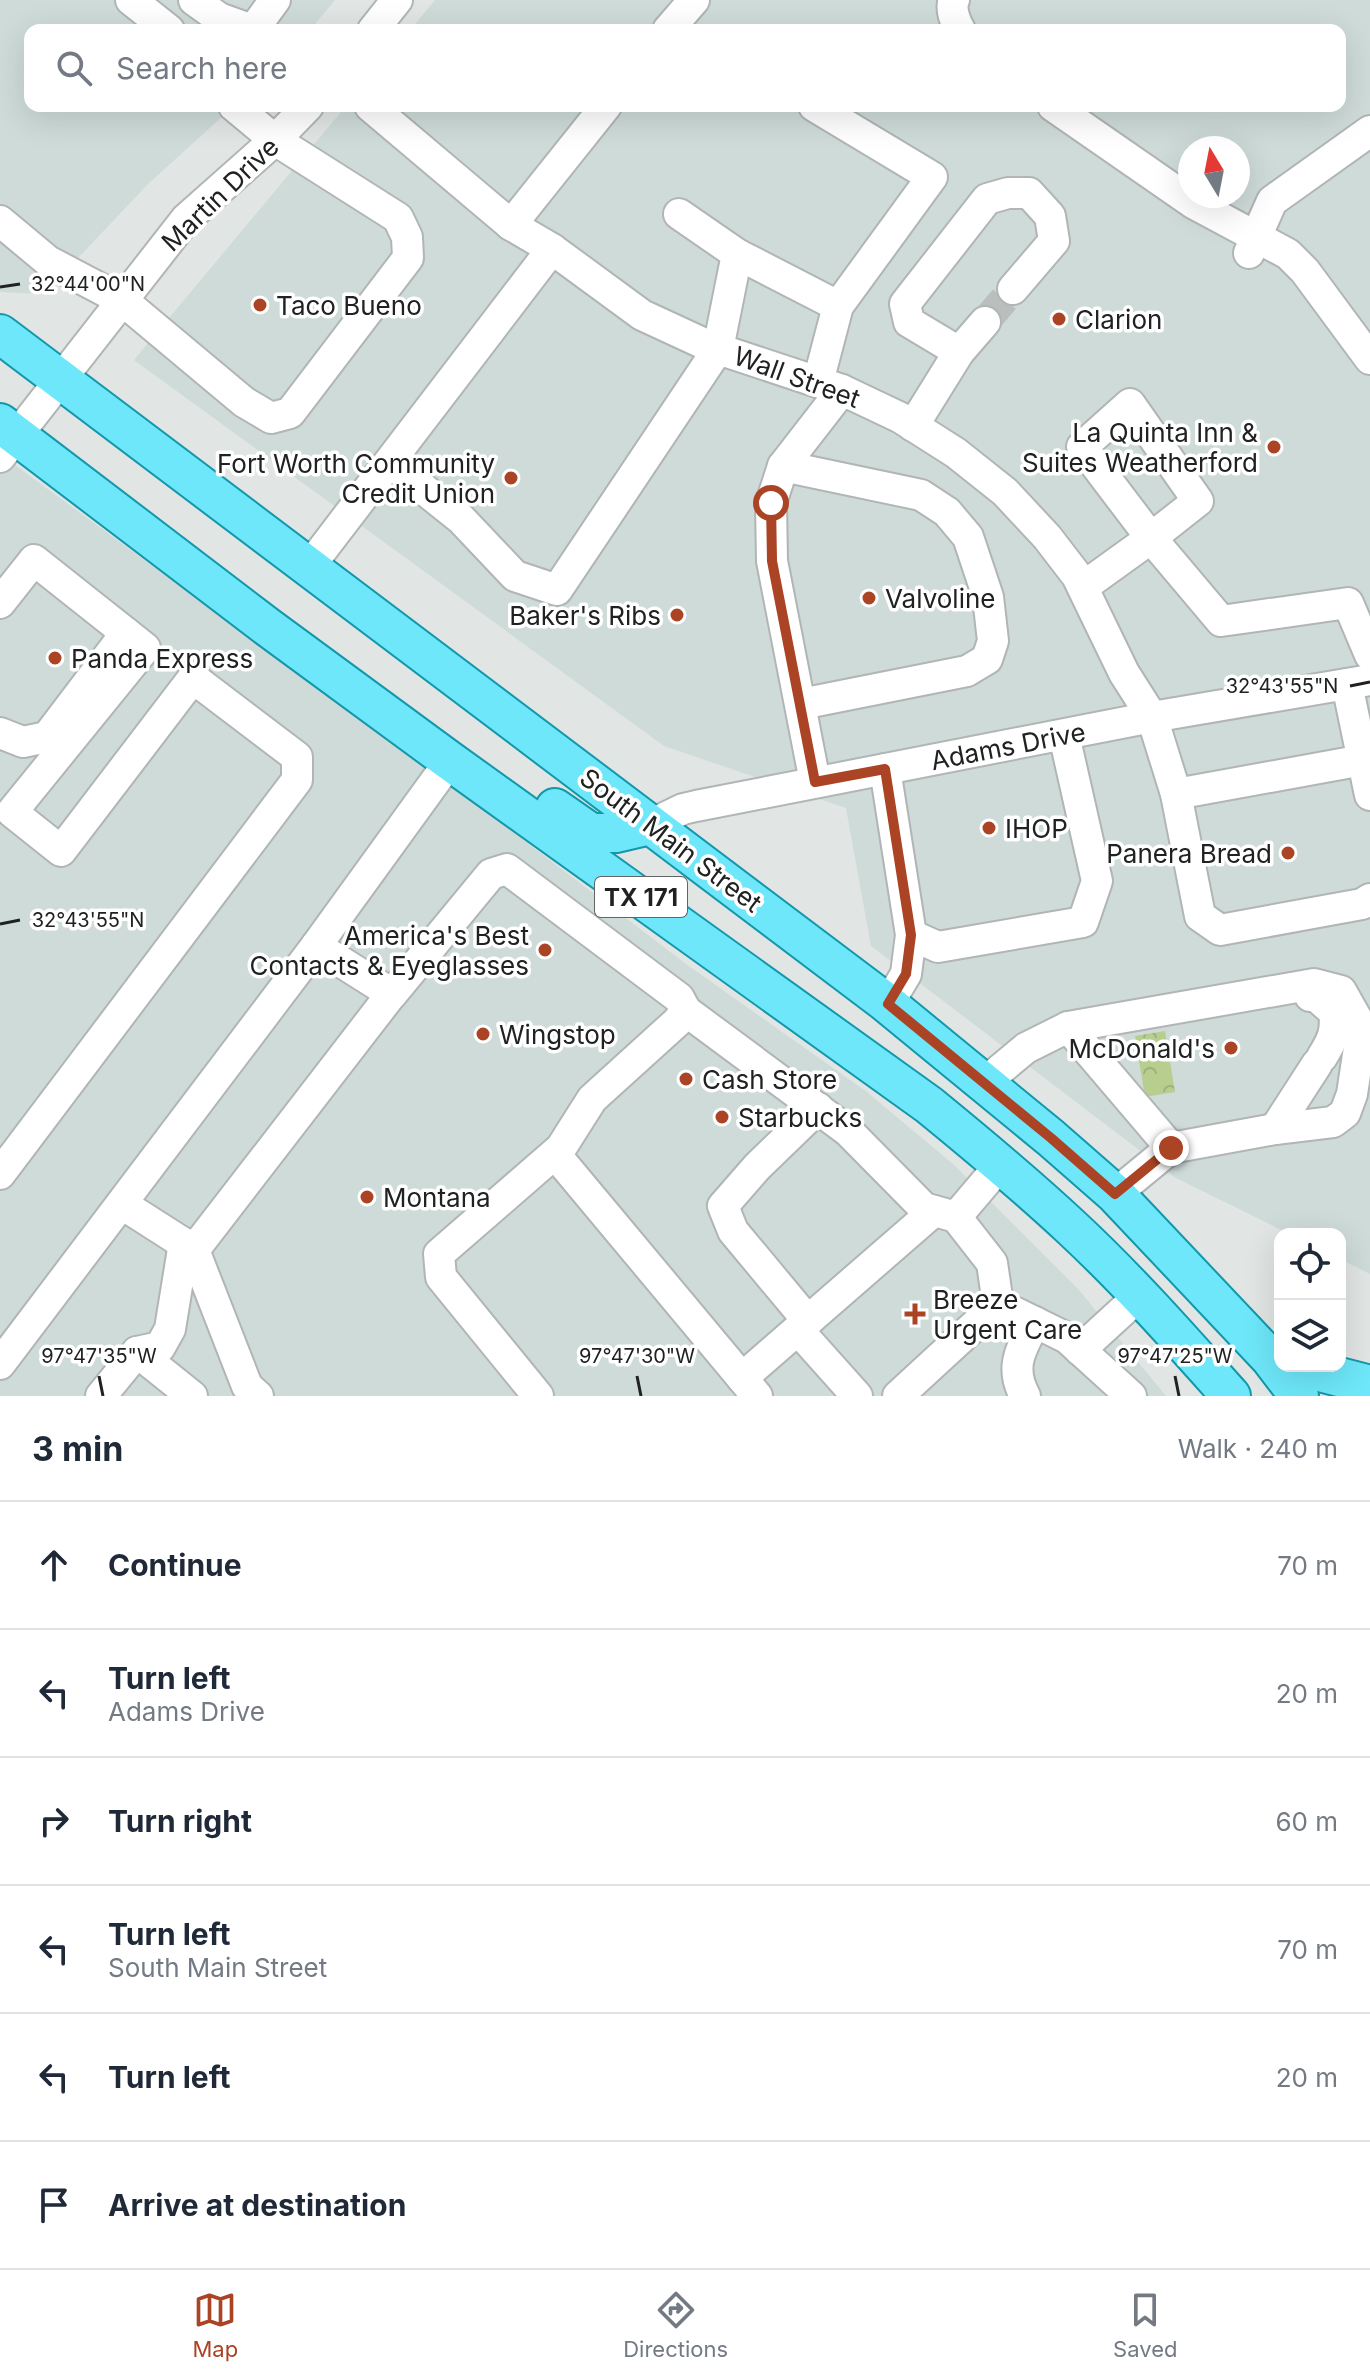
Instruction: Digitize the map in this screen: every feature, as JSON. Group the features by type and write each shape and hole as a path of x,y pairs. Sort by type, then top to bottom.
{"main road":[{"name":"South Main Street","path":"0,334 888,1004 1115,1194 1274,1353"},
{"name":"TX 171","path":"6,438 929,1105 1073,1228 1140,1295 1231,1396"},
{"path":"269,628 404,704 591,833 616,833 650,825"},
{"name":"South Main Street","path":"1287,1372 1299,1396"},
{"path":"1322,1372 1370,1385"}],"street":[{"path":"131,0 161,24"},
{"path":"194,0 219,18 236,24"},
{"path":"257,24 275,0"},
{"path":"378,24 397,0"},
{"path":"673,24 694,0"},
{"path":"954,0 956,24"},
{"path":"0,221 48,261 122,300 244,402 271,418 290,413 408,258 407,237 398,218 275,140 241,112"},
{"name":"Martin Drive","path":"6,438 59,380 186,219 302,112"},
{"name":"Wall Street","path":"377,112 511,225 552,249 642,315 718,349 830,386 913,426 956,453 1005,492 1047,537 1077,576 1124,673 1152,717 1176,794 1200,916 1220,930 1362,904 1370,899"},
{"path":"511,225 601,112"},
{"path":"815,782 772,561 771,503 783,466 830,386 838,306 932,177 824,112"},
{"path":"1062,112 1193,203 1232,226 1252,245 1288,254 1305,271 1370,359"},
{"path":"1252,245 1272,201 1370,131"},
{"path":"959,352 909,322 905,304 987,199 1008,193 1029,193 1050,216 1054,241 1013,289"},
{"path":"679,214 737,254 838,306"},
{"path":"309,567 552,249"},
{"path":"391,463 461,519 515,576 557,590 718,349 737,254"},
{"path":"913,426 959,352 985,322"},
{"path":"783,466 921,495 947,512 968,537 988,597 993,641 987,659 967,671 801,704"},
{"path":"1083,587 1151,538 1221,621 1348,603 1370,655"},
{"path":"0,603 34,560 145,648 4,814 61,851 193,678 297,757 297,780 0,1174"},
{"path":"0,733 23,742 47,737 126,633"},
{"path":"1359,682 1363,760 1370,795"},
{"name":"Adams Drive","path":"650,825 683,809 815,782 1152,717 1359,682"},
{"path":"911,935 938,947 1083,922 1097,881 1064,735"},
{"path":"1176,794 1363,760"},
{"path":"5,1349 122,1204 450,761"},
{"path":"885,769 911,935 906,974 888,1004"},
{"path":"101,1396 137,1352 160,1347 170,1329 189,1247 491,874 507,869 679,998 686,1011 848,1131 924,1208 945,1214 992,1263 998,1304"},
{"path":"316,946 393,992"},
{"path":"984,1083 1026,1048 1068,1027 1314,984 1341,991 1362,1028 1333,1122 1171,1148 1115,1194"},
{"path":"1102,1021 1123,1027 1270,1000 1317,997 1334,1012 1343,1082"},
{"path":"538,1396 441,1277 439,1254 555,1154 592,1099 686,1011"},
{"path":"1068,1027 1171,1148"},
{"path":"1289,1127 1343,1082"},
{"path":"818,1108 757,1167 723,1206 733,1231 857,1396"},
{"path":"555,1154 750,1387 803,1325 945,1214 1001,1164"},
{"path":"122,1204 189,1247 247,1386 258,1396"},
{"path":"1080,1350 1140,1295"},
{"path":"998,1304 1067,1338 1131,1396"},
{"path":"898,1396 998,1304"},
{"path":"1025,1396 1019,1384 1017,1357 1035,1322"},
{"path":"137,1352 192,1396"}],"shaded area":[{"path":"0,0 335,0 315,24 24,24 24,112 227,112 148,184 44,294 0,292"},
{"path":"435,0 1370,0 1370,1274 1346,1262 1346,1228 1278,1228 1176,1178 871,946 846,808 664,746 134,360 341,112 1346,112 1346,24 415,24"},
{"path":"0,454 463,794 686,964 867,1092 953,1164 1079,1290 1166,1396 0,1396"}],"green space":[{"path":"1165,1031 1175,1092 1145,1097 1135,1036"}],"tunnel":[{"path":"985,322 1013,289"}],"place":[{"name":"Taco Bueno","path":"260,305"},
{"name":"Clarion","path":"1059,319"},
{"name":"La Quinta Inn & Suites Weatherford","path":"1274,447"},
{"name":"Fort Worth Community Credit Union","path":"511,478"},
{"name":"Valvoline","path":"869,598"},
{"name":"Baker's Ribs","path":"677,615"},
{"name":"Panda Express","path":"55,658"},
{"name":"IHOP","path":"989,828"},
{"name":"Panera Bread","path":"1288,853"},
{"name":"America's Best Contacts & Eyeglasses","path":"545,950"},
{"name":"Wingstop","path":"483,1034"},
{"name":"McDonald's","path":"1231,1048"},
{"name":"Cash Store","path":"686,1079"},
{"name":"Starbucks","path":"722,1117"},
{"name":"Montana","path":"367,1197"},
{"name":"Breeze Urgent Care","path":"915,1314"}],"route":[{"path":"771,503 772,561 815,782 885,769 911,935 906,974 888,1004 1115,1194 1171,1148"}]}
